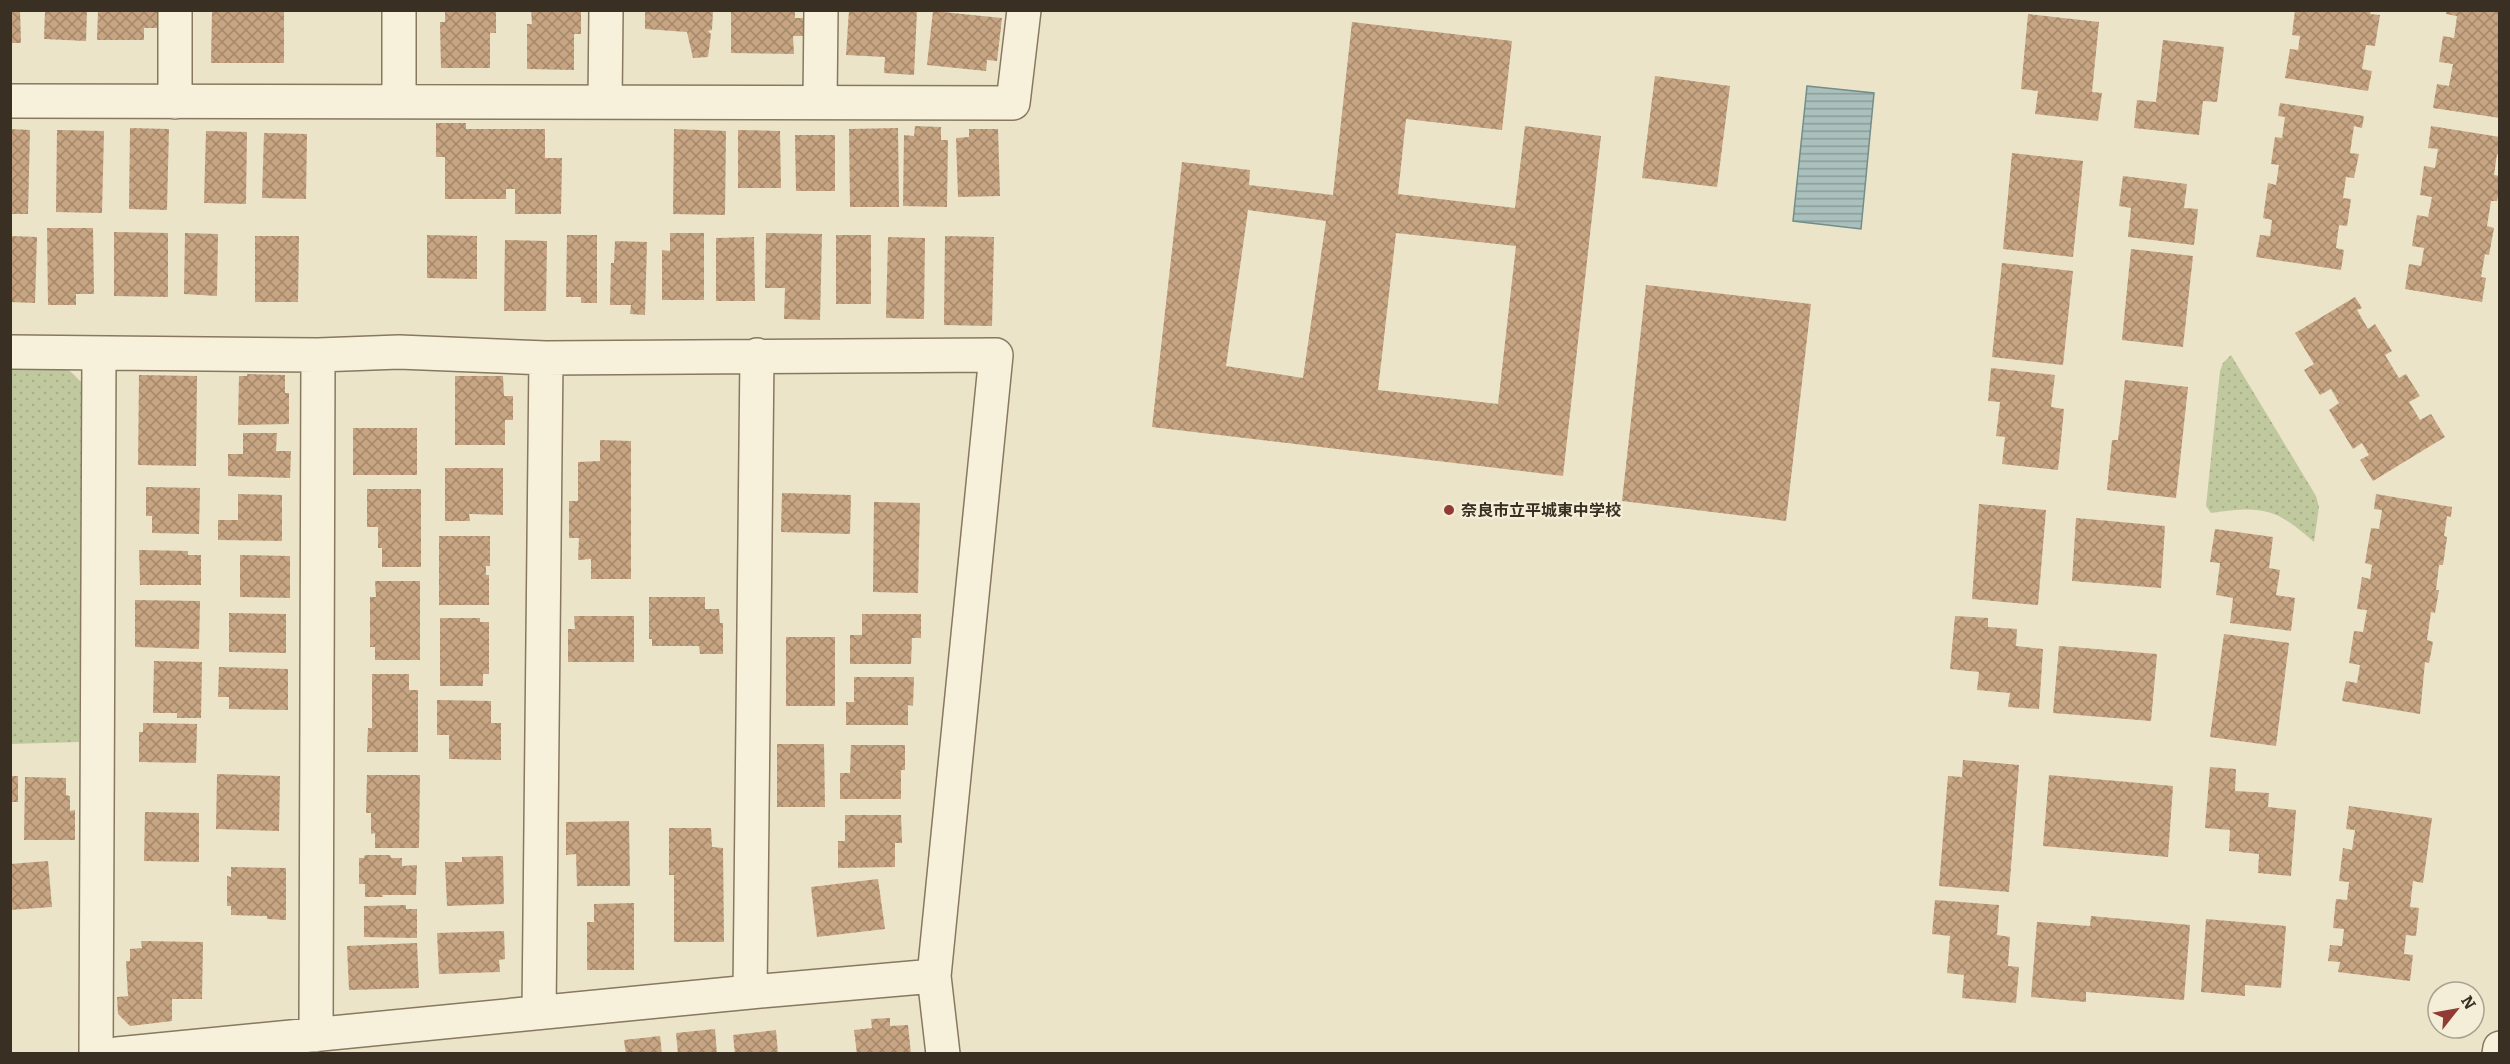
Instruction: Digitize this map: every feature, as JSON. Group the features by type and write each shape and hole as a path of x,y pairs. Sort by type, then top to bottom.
{"street":[{"path":"175,10 175,102"},
{"path":"399,10 399,100"},
{"path":"605,102 606,10"},
{"path":"820,102 821,10"},
{"path":"10,101 1013,103 1024,10"},
{"path":"10,352 318,355 399,352 546,358 996,355 934,976 943,1053"},
{"path":"96,1053 99,353"},
{"path":"316,1035 318,355"},
{"path":"750,992 757,355"},
{"path":"539,1012 546,358"},
{"path":"117,1053 934,976"},
{"path":"2499,1048 2499,1053"}],"green space":[{"path":"2231,355 2316,496 2319,507 2314,542 2288,522 2267,512 2243,510 2211,513 2206,506 2220,371 2223,363"},
{"path":"10,367 66,367 83,384 79,742 11,744"}],"water":[{"path":"1807,86 1874,93 1861,229 1793,221"}],"building":[{"path":"10,10 20,10 21,43 10,43"},
{"path":"45,10 87,10 86,41 44,39"},
{"path":"98,10 158,10 157,28 144,28 144,40 97,40"},
{"path":"212,10 284,10 284,63 211,63"},
{"path":"445,10 496,10 496,33 490,33 490,68 441,68 440,22 445,22"},
{"path":"531,10 581,10 581,34 574,34 574,70 527,69 527,24 532,24"},
{"path":"645,10 713,10 712,30 708,31 711,34 708,57 693,58 687,32 645,29"},
{"path":"849,10 917,10 914,75 884,73 885,57 846,55"},
{"path":"2295,10 2371,10 2370,14 2380,15 2375,46 2366,45 2362,69 2372,71 2368,91 2285,78 2290,49 2298,50 2300,36 2292,35"},
{"path":"2447,10 2500,10 2500,118 2433,108 2437,84 2449,86 2453,64 2439,62 2443,36 2454,38 2457,16 2446,14"},
{"path":"795,11 795,18 804,18 804,36 793,36 794,54 731,53 731,12"},
{"path":"933,11 1002,18 997,61 987,60 986,71 927,65"},
{"path":"2028,14 2099,22 2092,92 2102,93 2098,121 2035,114 2038,91 2021,89"},
{"path":"1352,22 1512,41 1502,130 1406,119 1398,194 1515,208 1525,126 1601,136 1563,476 1152,427 1182,162 1250,170 1249,185 1333,195","holes":["1248,210 1326,221 1303,378 1226,366","1396,233 1516,246 1498,404 1378,390"]},
{"path":"2163,40 2224,47 2217,102 2203,101 2199,135 2134,128 2137,100 2156,102"},
{"path":"1655,76 1730,86 1717,187 1642,178"},
{"path":"2280,103 2364,116 2362,128 2354,126 2350,153 2359,154 2354,178 2346,177 2343,198 2351,199 2347,226 2339,225 2336,248 2344,250 2341,270 2256,257 2260,235 2270,236 2272,220 2263,218 2268,183 2276,185 2279,165 2271,164 2275,137 2282,138 2285,117 2278,116"},
{"path":"436,123 466,123 466,129 545,129 545,158 562,158 561,214 515,214 515,189 506,189 506,199 445,199 445,157 436,157"},
{"path":"915,126 941,127 941,140 948,140 947,207 903,206 904,135 914,136"},
{"path":"2431,126 2500,137 2500,155 2497,154 2494,175 2500,176 2500,188 2497,201 2491,201 2487,226 2494,228 2489,255 2485,254 2481,277 2486,278 2482,302 2405,289 2409,264 2421,266 2424,248 2412,246 2417,215 2428,217 2432,197 2420,195 2424,166 2435,168 2438,149 2428,148"},
{"path":"130,128 169,129 167,210 129,209"},
{"path":"898,128 899,207 850,207 849,129"},
{"path":"10,129 30,130 28,214 10,214"},
{"path":"674,129 726,131 725,215 673,214"},
{"path":"969,129 998,129 1000,196 958,197 956,138 969,137"},
{"path":"57,130 104,131 102,213 56,212"},
{"path":"738,130 780,131 781,188 738,188"},
{"path":"206,131 247,132 246,204 204,203"},
{"path":"264,133 307,134 306,199 262,198"},
{"path":"795,135 835,135 835,191 796,191"},
{"path":"2012,153 2083,161 2073,257 2003,249"},
{"path":"2123,176 2187,184 2184,208 2198,209 2194,245 2128,237 2131,208 2119,206"},
{"path":"47,228 93,228 94,294 76,294 76,305 48,305"},
{"path":"114,232 168,233 168,297 114,296"},
{"path":"185,233 218,234 217,296 184,294"},
{"path":"670,233 704,233 704,300 662,300 662,250 670,251"},
{"path":"766,233 822,234 820,320 784,319 785,288 765,288"},
{"path":"427,235 477,236 477,279 427,278"},
{"path":"567,235 597,235 597,303 581,303 581,297 566,297"},
{"path":"836,235 871,235 871,304 836,304"},
{"path":"10,236 37,237 35,303 10,302"},
{"path":"255,236 299,236 298,302 255,302"},
{"path":"945,236 994,237 992,326 944,325"},
{"path":"754,237 755,301 716,301 716,238"},
{"path":"888,237 925,238 924,319 886,318"},
{"path":"505,240 547,241 546,311 504,311"},
{"path":"615,241 647,242 645,315 630,314 631,305 610,305 611,263 614,263"},
{"path":"2131,249 2193,256 2183,347 2122,340"},
{"path":"2002,263 2073,271 2063,365 1992,357"},
{"path":"1646,285 1811,304 1786,521 1622,501"},
{"path":"2355,297 2362,308 2357,310 2368,329 2375,324 2392,351 2385,355 2399,378 2406,374 2420,396 2409,402 2420,420 2431,414 2445,437 2373,481 2360,460 2369,455 2362,443 2353,449 2329,410 2339,403 2331,389 2320,395 2304,370 2314,364 2295,333"},
{"path":"1991,368 2055,375 2051,407 2064,409 2058,470 2002,464 2005,437 1996,436 2000,402 1988,401"},
{"path":"247,374 285,375 285,393 289,393 289,424 238,425 239,376 247,376"},
{"path":"139,375 197,376 196,466 138,465"},
{"path":"455,376 503,376 504,396 513,396 513,420 505,420 505,445 455,445"},
{"path":"2125,380 2188,387 2176,498 2107,490 2112,440 2118,440"},
{"path":"353,428 417,428 417,475 353,475"},
{"path":"243,433 277,433 276,451 291,451 290,478 228,476 228,454 243,454"},
{"path":"600,440 631,441 631,579 591,579 591,559 578,560 579,538 569,538 569,501 578,501 578,462 600,461"},
{"path":"445,468 503,468 503,515 469,514 470,521 445,521"},
{"path":"146,487 200,488 199,534 152,533 152,516 146,516"},
{"path":"367,489 421,489 421,567 382,567 382,548 378,548 378,527 367,527"},
{"path":"782,493 851,495 850,534 781,532"},
{"path":"238,494 282,495 282,541 218,540 218,520 238,520"},
{"path":"2376,494 2452,507 2451,517 2447,516 2443,565 2439,565 2436,590 2439,590 2435,613 2431,612 2427,640 2433,642 2429,663 2425,662 2420,714 2342,701 2346,681 2357,683 2360,665 2349,663 2354,631 2363,632 2367,610 2357,609 2362,577 2370,579 2372,565 2365,563 2371,528 2379,529 2382,510 2374,509"},
{"path":"874,502 920,503 918,593 873,592"},
{"path":"1979,504 2046,510 2038,605 1972,599"},
{"path":"2076,518 2165,526 2161,588 2072,581"},
{"path":"2215,529 2273,537 2269,568 2280,570 2276,595 2295,598 2291,631 2230,623 2233,598 2216,595 2220,563 2210,562"},
{"path":"439,536 490,536 490,566 486,566 486,575 489,575 489,605 439,605"},
{"path":"139,550 188,551 188,555 201,555 201,585 140,585"},
{"path":"240,555 290,556 290,598 240,597"},
{"path":"375,581 420,581 420,660 375,660 375,647 370,647 370,597 376,597"},
{"path":"649,597 705,597 705,609 719,609 720,623 723,623 723,654 700,654 699,646 652,646 652,639 649,639"},
{"path":"135,600 200,601 199,649 135,647"},
{"path":"229,613 286,614 286,653 229,652"},
{"path":"862,614 921,614 921,638 912,638 911,664 850,664 850,635 862,635"},
{"path":"574,616 634,616 634,662 568,662 568,629 575,629"},
{"path":"1955,616 1988,618 1988,627 2017,629 2016,646 2043,649 2039,709 2008,707 2010,693 1977,690 1979,672 1950,669"},
{"path":"440,618 480,618 480,622 489,622 489,674 483,674 483,686 440,686"},
{"path":"2224,634 2289,643 2276,746 2210,737"},
{"path":"786,637 835,637 835,706 786,706"},
{"path":"2059,646 2157,654 2151,721 2053,713"},
{"path":"154,661 202,662 201,718 177,718 177,713 153,713"},
{"path":"219,667 288,669 288,710 229,709 229,697 218,697"},
{"path":"372,674 409,674 409,690 418,690 418,752 367,752 368,728 372,728"},
{"path":"854,677 914,677 913,706 908,705 908,725 846,725 846,702 854,702"},
{"path":"437,700 491,701 491,723 501,723 501,760 449,759 449,735 437,735"},
{"path":"143,723 197,724 196,763 139,762 139,732 143,732"},
{"path":"777,744 824,744 825,807 777,807"},
{"path":"851,745 905,745 905,770 901,770 901,799 840,799 840,773 850,773"},
{"path":"1963,760 2019,765 2009,892 1939,886 1948,776 1962,777"},
{"path":"2210,767 2236,769 2235,791 2269,793 2268,807 2296,810 2291,876 2258,873 2259,854 2229,851 2230,830 2205,828"},
{"path":"217,774 280,776 279,831 216,829"},
{"path":"367,775 420,775 419,848 375,848 375,833 371,834 371,813 366,813"},
{"path":"2049,775 2173,786 2168,857 2043,846"},
{"path":"10,776 18,776 18,802 10,802"},
{"path":"25,777 66,778 66,795 70,796 70,811 75,810 75,840 24,840"},
{"path":"2349,806 2432,818 2423,883 2413,881 2410,907 2419,908 2416,936 2406,935 2404,954 2413,955 2410,981 2338,972 2340,962 2328,961 2330,945 2342,946 2344,929 2333,928 2336,899 2347,900 2349,882 2339,881 2343,848 2352,850 2355,830 2346,829"},
{"path":"145,812 199,813 199,862 144,861"},
{"path":"845,815 901,815 902,843 895,843 895,867 838,868 838,841 845,841"},
{"path":"629,821 630,886 577,886 576,854 566,855 566,822"},
{"path":"669,828 711,828 712,847 723,848 724,942 674,942 674,875 669,875"},
{"path":"365,855 390,855 391,858 402,858 402,866 417,865 416,895 365,897 365,884 359,884 359,858 364,858"},
{"path":"503,856 504,904 447,906 445,862 462,862 462,857"},
{"path":"48,861 52,907 10,910 10,864"},
{"path":"231,867 286,868 286,920 267,919 267,916 231,915 231,906 227,906 227,876 231,877"},
{"path":"878,879 885,929 817,937 811,887"},
{"path":"1935,900 1999,905 1997,935 2010,937 2008,966 2019,967 2016,1003 1962,998 1964,975 1947,973 1950,936 1932,934"},
{"path":"634,903 634,970 587,970 587,922 594,922 594,904"},
{"path":"406,905 406,909 417,909 417,938 364,937 364,906"},
{"path":"2091,916 2190,925 2184,1000 2086,992 2086,1002 2031,997 2037,922 2090,926"},
{"path":"2206,919 2286,926 2281,988 2245,985 2245,996 2201,992"},
{"path":"504,931 505,959 499,960 500,972 439,974 437,933"},
{"path":"141,941 203,942 202,999 172,999 172,1021 130,1026 118,1014 117,997 128,996 126,961 130,961 130,949 142,948"},
{"path":"417,943 419,988 349,990 347,946"},
{"path":"890,1018 890,1026 908,1025 911,1054 857,1054 854,1030 872,1028 871,1019"},
{"path":"715,1029 717,1054 678,1054 676,1033"},
{"path":"776,1030 778,1054 735,1054 733,1035"},
{"path":"660,1036 662,1054 626,1054 624,1040"}],"place":[{"name":"奈良市立平城東中学校","path":"1449,510"}]}
